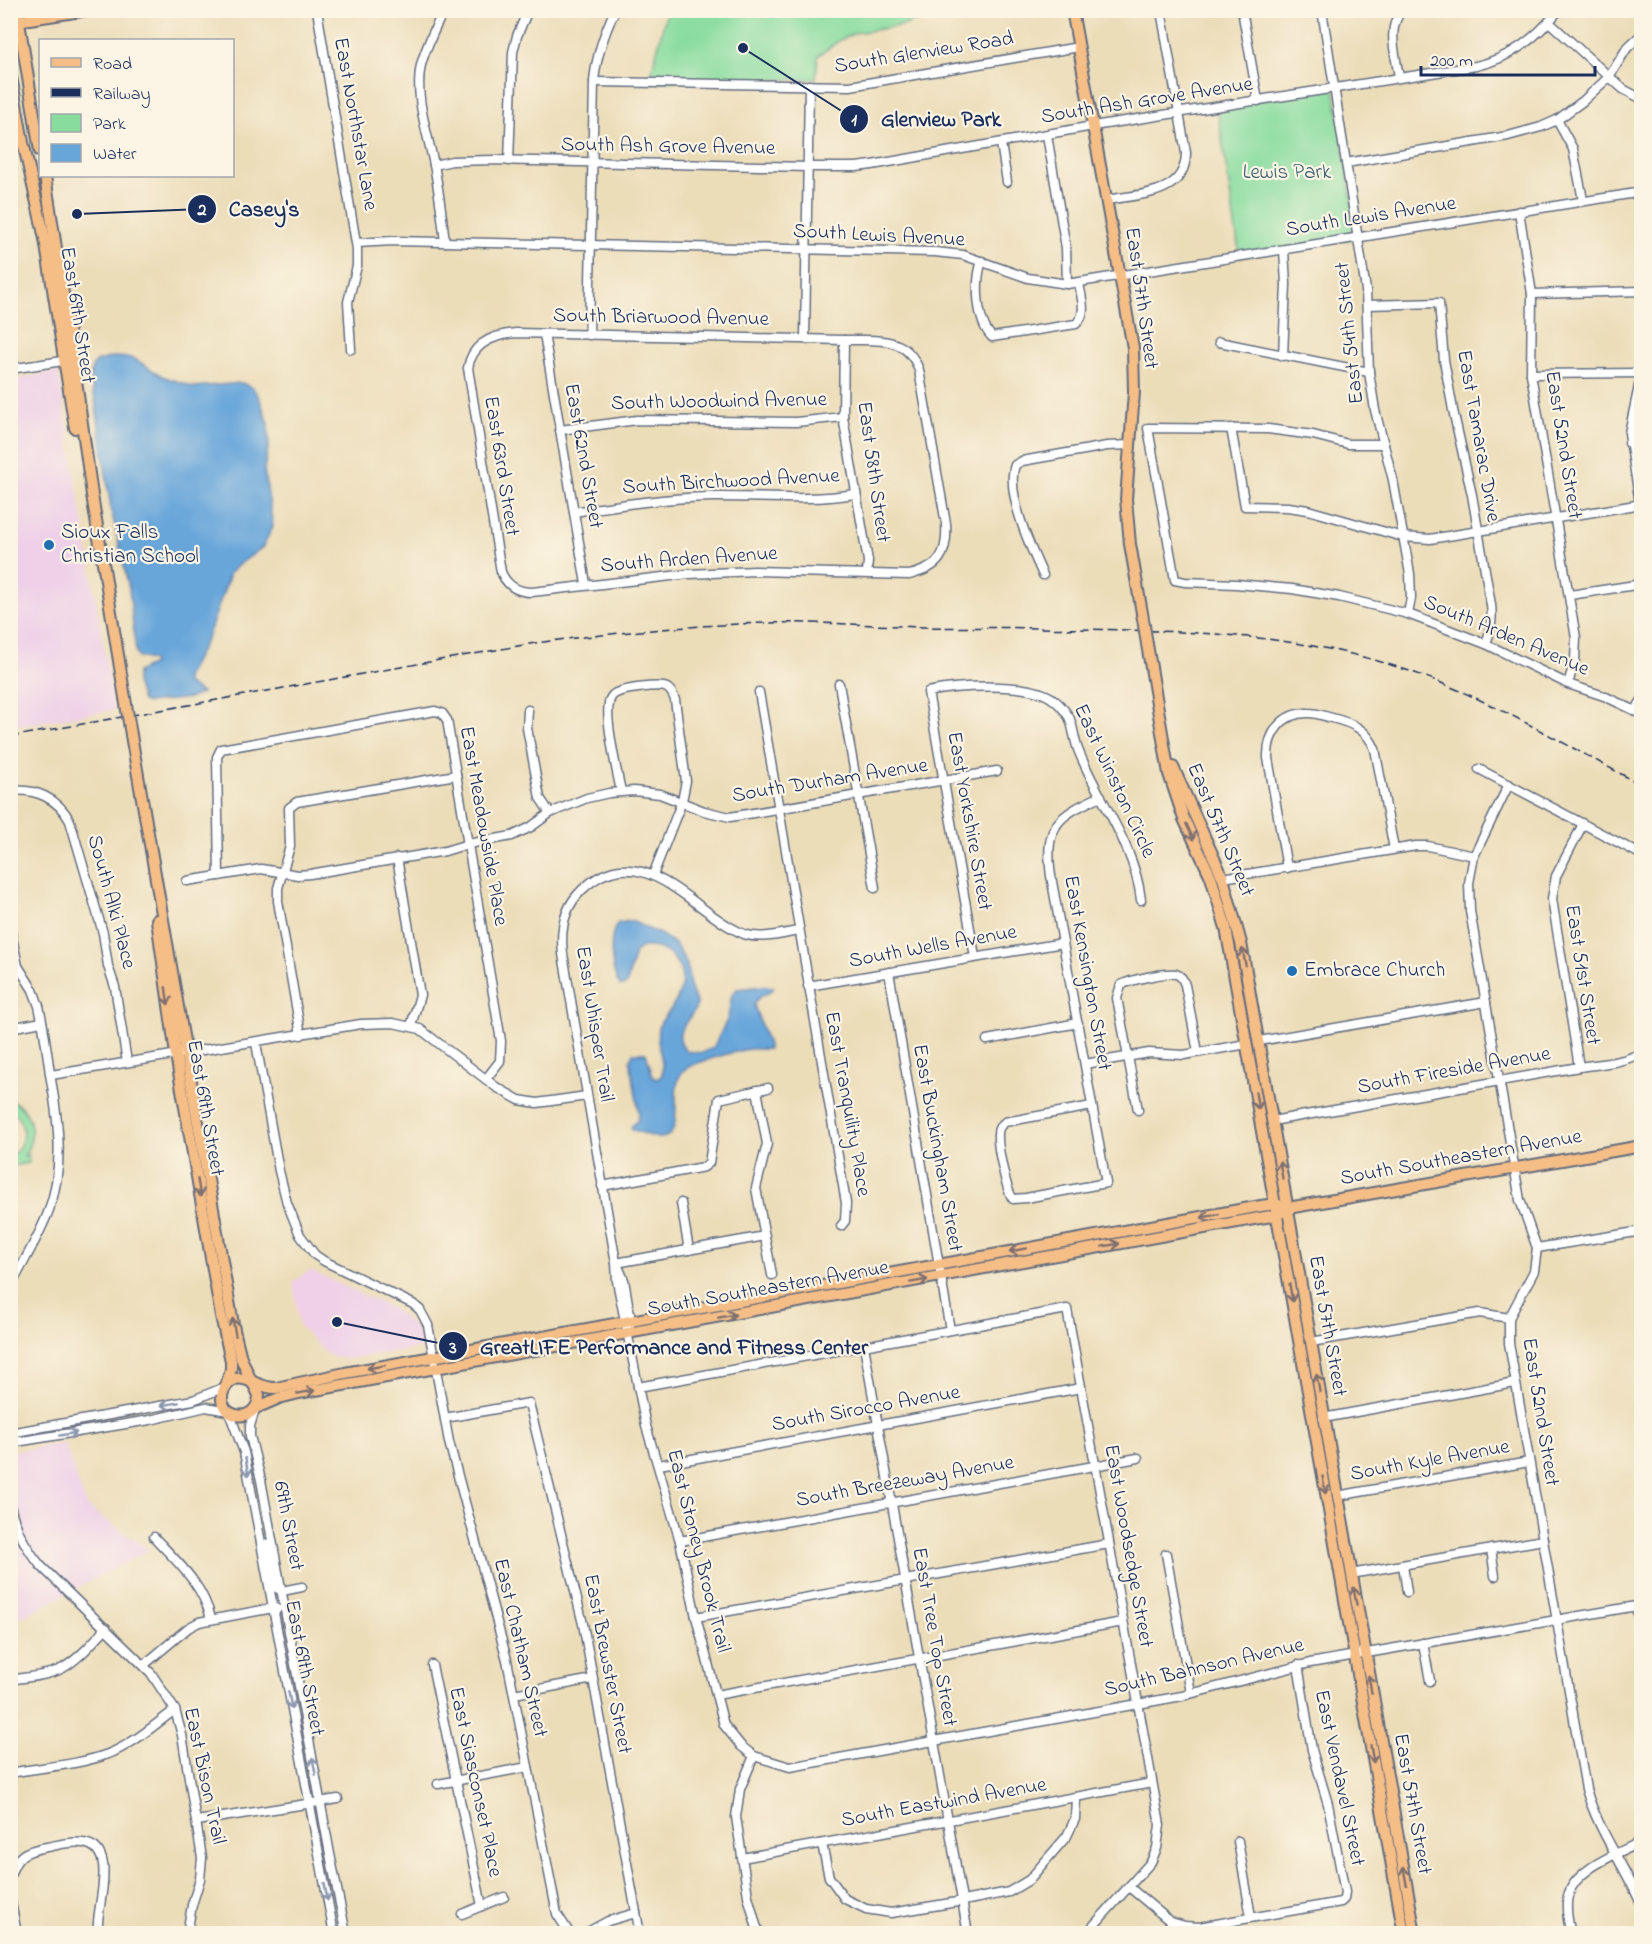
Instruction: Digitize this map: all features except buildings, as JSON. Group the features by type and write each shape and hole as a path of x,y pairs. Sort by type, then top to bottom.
{"main road":[{"path":"39,146 15,18 88,10"},
{"name":"East 57th Street","path":"1072,10 1133,348 1134,392 1126,484 1127,518 1172,787 1217,894 1233,969 1359,1654 1415,1934"},
{"name":"East 69th Street","path":"10,71 69,360"},
{"name":"East 69th Street","path":"45,177 81,458 92,495 147,833 238,1348 253,1383"},
{"name":"East 57th Street","path":"1163,735 1176,777 1223,878 1241,943 1351,1574 1359,1654 1404,1934"},
{"name":"East 69th Street","path":"147,833 176,1055 221,1316 231,1361 226,1387"},
{"path":"1233,969 1245,1002 1252,1033 1255,1040 1259,1041"},
{"name":"South Southeastern Avenue","path":"253,1383 276,1388 313,1379 939,1265 1288,1208 1641,1146"},
{"name":"South Southeastern Avenue","path":"256,1409 279,1398 299,1393 940,1277 1276,1209"},
{"path":"237,1379 246,1379 253,1383 259,1395 256,1409 245,1416 236,1416 229,1411 222,1399 226,1387 237,1379"}],"street":[{"name":"East Northstar Lane","path":"317,10 357,243 357,266 348,303 351,349"},
{"path":"444,10 421,65 419,80 445,242"},
{"path":"509,161 513,52 528,10"},
{"path":"590,335 595,65 601,43 615,10"},
{"path":"1106,200 1166,189 1180,177 1185,168 1186,153 1161,10"},
{"path":"1242,10 1258,101"},
{"name":"East 54th Street","path":"1322,10 1368,305 1369,372 1411,583 1408,614"},
{"path":"1399,77 1393,31 1396,17 1402,10"},
{"name":"South Ash Grove Avenue","path":"434,165 452,161 509,161 856,167 1093,126 1476,66 1496,61 1525,45 1559,10"},
{"path":"1549,22 1623,89 1641,99"},
{"path":"1346,163 1516,134 1541,127 1557,120 1583,101 1609,77 1627,48 1641,34"},
{"name":"South Glenview Road","path":"594,82 862,84 1079,47"},
{"path":"805,339 809,85"},
{"path":"1557,120 1574,149 1583,200"},
{"path":"1047,135 1066,248 1067,284"},
{"path":"1001,143 1007,182"},
{"name":"South Lewis Avenue","path":"357,243 389,241 934,252 963,255 1028,278 1067,284 1641,192"},
{"name":"East 52nd Street","path":"1519,212 1532,294 1532,374 1570,596 1576,648 1569,684"},
{"path":"1284,250 1286,284 1284,356"},
{"path":"982,261 977,278 978,294 983,325 992,337 1076,324 1083,318 1084,313 1078,283"},
{"path":"1532,294 1641,291"},
{"name":"East Tamarac Drive","path":"1368,305 1439,303 1446,370 1492,611 1490,633 1486,644"},
{"name":"South Briarwood Avenue","path":"479,345 500,334 844,340"},
{"name":"East 62nd Street","path":"544,334 586,584"},
{"name":"East 58th Street","path":"844,340 843,417 868,561 867,573"},
{"name":"South Arden Avenue","path":"514,589 532,592 689,574 755,571 909,575 931,567 944,551 947,539 946,524 915,358 907,350 889,341 844,340"},
{"path":"1219,342 1369,372"},
{"name":"East 63rd Street","path":"479,345 469,360 468,376 501,572 504,579 514,589"},
{"path":"10,369 69,360"},
{"path":"1384,444 1348,444 1294,432 1231,428 1245,506 1308,510 1403,537 1430,539 1640,504 1629,433 1641,372 1532,374"},
{"name":"South Woodwind Avenue","path":"560,430 637,420 796,422 843,417"},
{"name":"South Arden Avenue","path":"1231,428 1148,428 1175,580 1292,589 1339,597 1408,614 1486,644 1569,684 1604,696 1638,713"},
{"path":"1629,443 1641,441"},
{"path":"1043,575 1022,527 1012,478 1015,465 1022,461 1096,448 1129,445"},
{"name":"South Birchwood Avenue","path":"574,512 659,500 713,497 817,499 855,494"},
{"path":"1570,596 1641,584"},
{"path":"839,684 875,888"},
{"path":"621,791 608,715 609,701 612,695 617,693 660,686 670,690 675,700 686,772 682,801 653,875"},
{"name":"East Winston Circle","path":"927,692 960,687 1029,689 1041,692 1062,707 1069,718 1079,753 1136,870 1141,900"},
{"name":"East Tranquility Place","path":"759,692 846,1203 845,1221 841,1226"},
{"name":"East Yorkshire Street","path":"927,692 975,957"},
{"path":"1638,713 1641,700"},
{"path":"528,710 527,728 540,798 550,813"},
{"name":"East Meadowside Place","path":"219,876 217,757 221,749 439,711 446,716 502,1049 500,1061 486,1079"},
{"path":"1287,868 1267,745 1281,722 1300,714 1312,713 1349,723 1361,729 1369,738 1376,749 1394,849"},
{"path":"1479,769 1641,855"},
{"name":"South Durham Avenue","path":"187,881 261,869 282,873 310,874 445,851 468,844 512,836 531,827 550,813 587,798 621,791 649,792 729,817 998,771"},
{"path":"301,1035 278,888 290,846 288,814 291,805 297,802 456,775"},
{"path":"1509,784 1474,856 1469,883 1470,911 1524,1215 1537,1248 1641,1231"},
{"name":"South Alki Place","path":"10,791 28,791 48,797 60,807 69,821 103,933 108,966 115,987 127,1062"},
{"name":"East Kensington Street","path":"1092,1106 1005,1122 999,1129 998,1135 1008,1190 1013,1199 1106,1183 1051,876 1049,848 1060,820 1070,810 1101,796"},
{"name":"East 51st Street","path":"1579,1067 1552,899 1556,876 1583,824"},
{"path":"1223,878 1394,849 1428,846 1474,856"},
{"path":"397,858 420,995 411,1026"},
{"name":"East Whisper Trail","path":"628,1334 624,1280 616,1263 562,943 565,915 578,894 588,884 615,872 629,871 653,875 668,883 743,933 761,937 798,931"},
{"path":"10,928 16,961 36,998 42,1022 60,1142 57,1174 50,1208 10,1288"},
{"name":"South Wells Avenue","path":"808,986 1063,943"},
{"name":"East Buckingham Street","path":"889,972 950,1330"},
{"path":"1138,1110 1117,998 1119,987 1128,981 1172,974 1179,976 1184,981 1198,1052"},
{"path":"1259,1041 1486,1002"},
{"path":"10,1028 42,1022"},
{"path":"51,1075 374,1023 393,1023 411,1026 429,1035 503,1092 529,1103 546,1103 587,1096"},
{"path":"987,1040 1078,1023"},
{"name":"East Chatham Street","path":"256,1043 279,1171 293,1222 300,1235 315,1255 324,1261 413,1304 420,1310 428,1325 452,1453 498,1622 514,1694 557,1914 570,1934"},
{"path":"1085,1064 1149,1053 1176,1055 1247,1044"},
{"name":"South Fireside Avenue","path":"1272,1121 1618,1060 1641,1052"},
{"path":"602,1186 704,1167 710,1163 719,1099 768,1088"},
{"path":"757,1090 767,1144 756,1188 772,1275"},
{"path":"681,1203 689,1250"},
{"path":"616,1263 765,1236"},
{"name":"East 52nd Street","path":"1537,1248 1533,1271 1509,1318 1509,1343 1515,1383 1586,1789 1597,1821 1635,1889 1641,1906"},
{"name":"East Woodsedge Street","path":"950,1330 1066,1309 1160,1825 1159,1843 1154,1857 1129,1887"},
{"path":"1311,1342 1480,1313 1509,1318"},
{"path":"638,1387 950,1330"},
{"name":"East Stoney Brook Trail","path":"628,1334 646,1426 680,1541 696,1617 724,1725 741,1746 754,1756 775,1763"},
{"name":"East Tree Top Street","path":"864,1346 968,1934"},
{"path":"1323,1418 1515,1383"},
{"path":"10,1433 193,1400 226,1387"},
{"name":"South Sirocco Avenue","path":"659,1465 1081,1388"},
{"name":"East Brewster Street","path":"445,1419 528,1403 583,1624 640,1934"},
{"path":"10,1443 150,1420 206,1407 229,1411"},
{"name":"69th Street","path":"256,1409 250,1426 250,1436 261,1480 346,1934"},
{"name":"East 69th Street","path":"229,1411 242,1442 334,1934"},
{"name":"South Breezeway Avenue","path":"680,1541 1138,1458"},
{"name":"South Kyle Avenue","path":"1337,1496 1529,1462"},
{"name":"East Bison Trail","path":"10,1505 31,1554 144,1665 158,1682 175,1710 182,1735 201,1849 202,1868 187,1934"},
{"path":"254,1507 264,1531 277,1590 302,1587"},
{"path":"154,1537 204,1594 212,1619"},
{"path":"1351,1574 1543,1540"},
{"path":"696,1617 1109,1544"},
{"path":"1491,1549 1495,1576"},
{"path":"1166,1554 1191,1694"},
{"path":"1403,1565 1407,1592"},
{"path":"1639,1606 1641,1636"},
{"name":"South Bahnson Avenue","path":"775,1763 790,1767 1138,1704 1191,1694 1298,1665 1639,1606"},
{"path":"144,1665 188,1628 212,1619 273,1608 277,1609 280,1614 290,1663 298,1682"},
{"path":"716,1695 1123,1622"},
{"path":"10,1680 61,1669 76,1659 106,1628"},
{"path":"1423,1643 1430,1681"},
{"name":"East Siasconset Place","path":"432,1665 482,1906"},
{"name":"East Vendavel Street","path":"1251,1917 1341,1902 1344,1899 1345,1892 1328,1804 1312,1750 1298,1665"},
{"path":"514,1694 593,1679"},
{"path":"10,1773 107,1755 120,1749 175,1710"},
{"path":"754,1756 740,1789 735,1817 748,1896 760,1934"},
{"path":"438,1784 528,1767"},
{"name":"South Eastwind Avenue","path":"742,1858 1152,1783"},
{"path":"822,1844 829,1877 845,1899 866,1909 891,1913 963,1901 1009,1892 1029,1880 1067,1836 1075,1819 1076,1797"},
{"path":"197,1821 338,1799"},
{"path":"1086,1934 1129,1887 1171,1922 1199,1927 1251,1917 1238,1841"},
{"path":"1570,1934 1567,1898 1578,1876 1641,1841"},
{"path":"10,1876 14,1865 27,1851 75,1842 91,1845 99,1851 105,1869 97,1923 98,1934"},
{"path":"10,1897 17,1934"},
{"name":"East Siasconset Place","path":"462,1914 504,1897"},
{"path":"584,1934 608,1921 636,1913"}],"shaded area":[{"name":"Sioux Falls Christian School","path":"58,371 114,710 11,727 11,380"},
{"path":"310,1270 395,1310 418,1331 422,1348 345,1359 326,1354 299,1325 293,1282"},
{"path":"64,1443 87,1507 149,1550 11,1623 11,1452"}],"green space":[{"path":"667,11 989,11 960,17 924,18 905,25 855,33 840,40 818,56 816,79 649,82"},
{"name":"Lewis Park","path":"1334,88 1358,238 1240,257 1217,107"},
{"path":"10,1100 24,1110 31,1124 31,1140 24,1156 28,1155 29,1163 11,1166 11,1156 20,1145 23,1133 20,1121 11,1110"}],"water":[{"path":"112,357 133,358 162,376 193,387 242,383 253,388 259,397 268,422 269,444 264,469 273,526 263,547 230,573 208,636 186,678 186,683 202,693 190,698 147,703 142,701 136,683 137,672 153,664 152,660 138,657 136,652 129,589 111,509 95,399 90,381 92,367 96,362"},
{"path":"631,921 660,934 675,944 687,964 690,986 697,1005 680,1032 681,1044 686,1051 701,1053 713,1048 728,1018 732,994 737,989 774,987 754,1005 768,1049 735,1052 704,1061 683,1071 677,1089 673,1130 668,1136 659,1138 632,1130 631,1127 637,1121 639,1113 630,1060 633,1053 646,1053 653,1077 657,1079 662,1075 658,1029 678,996 682,976 677,963 669,954 658,949 642,947 635,952 627,983 620,986 614,972 612,936 618,923"}],"railway":[{"path":"10,737 535,643 651,630 787,623 1127,630 1217,634 1307,645 1394,666 1489,704 1642,785"}],"place":[{"name":"Glenview Park","path":"743,48"},
{"name":"Casey's","path":"77,214"},
{"name":"Sioux Falls Christian School","path":"49,545"},
{"name":"Embrace Church","path":"1292,971"},
{"name":"GreatLIFE Performance and Fitness Center","path":"337,1322"}]}
